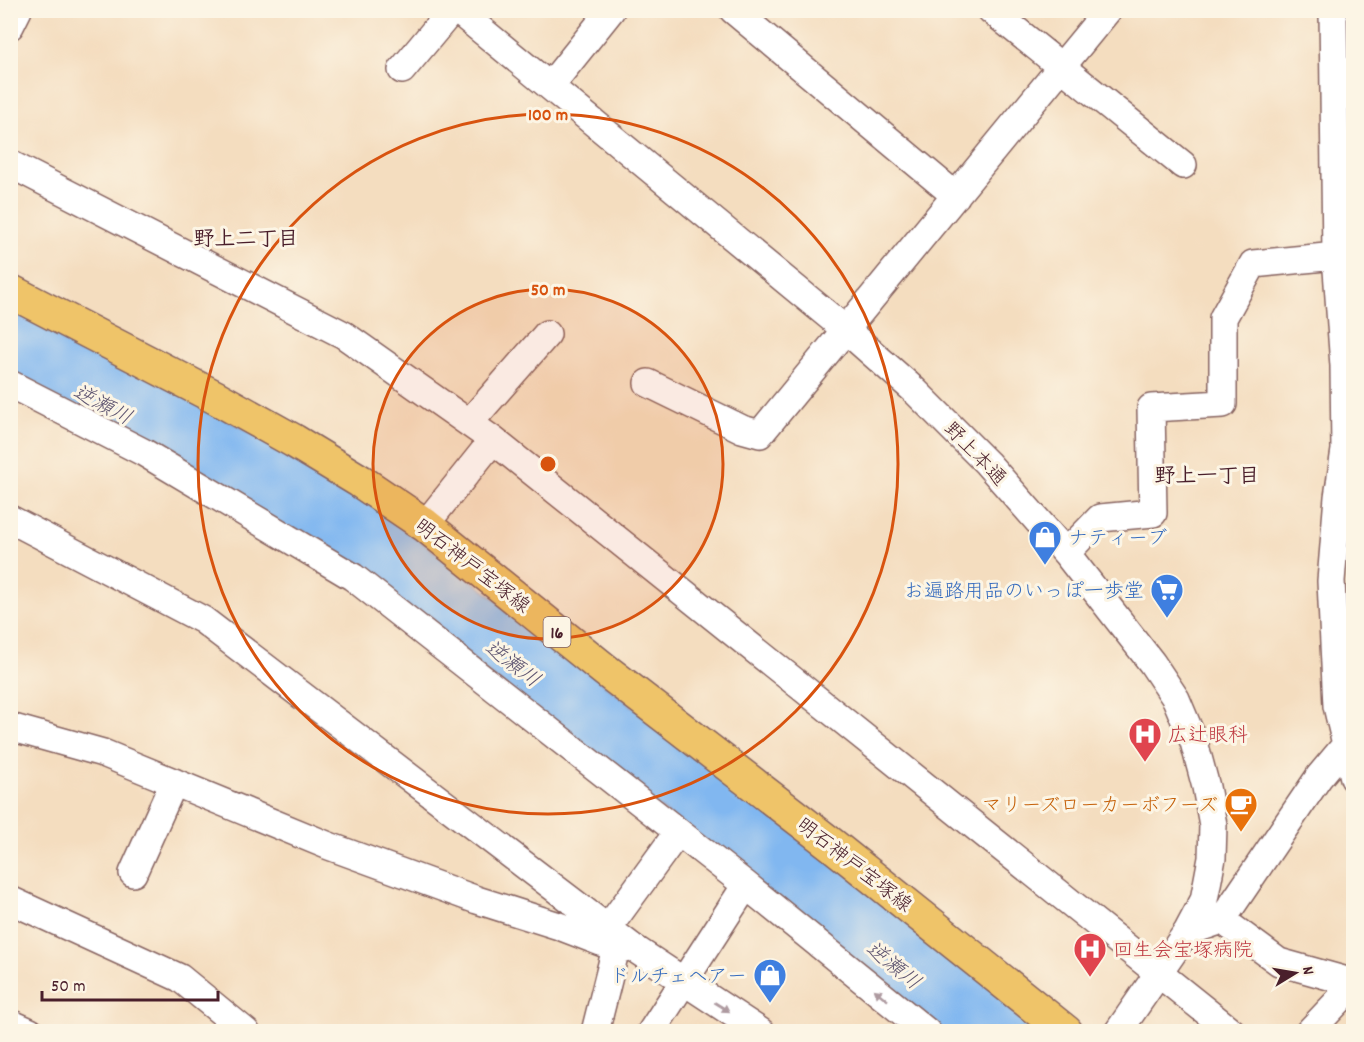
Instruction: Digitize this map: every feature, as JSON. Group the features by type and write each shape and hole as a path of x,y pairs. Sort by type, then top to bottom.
{"main road":[{"name":"明石神戸宝塚線","path":"10,291 284,435 425,525 605,670 831,844 1066,1032"}],"street":[{"path":"10,26 18,10"},
{"path":"402,70 455,10"},
{"name":"野上本通","path":"455,10 897,374 987,464 1066,553 1152,663 1176,699 1194,742 1206,787 1213,825 1212,858 1204,900 1187,932 1118,1032"},
{"path":"550,86 612,10"},
{"path":"733,10 956,196"},
{"path":"991,10 1183,165"},
{"path":"648,383 742,429 760,434 1108,10"},
{"path":"1333,10 1336,256 1347,310 1349,431 1338,497 1342,574 1337,706 1349,742 1353,778"},
{"path":"10,164 344,335 493,440 1232,1032"},
{"path":"1066,553 1100,519 1152,513 1151,408 1223,404 1223,318 1253,264 1336,256"},
{"path":"469,423 547,334"},
{"path":"10,384 143,452 353,578 746,885 927,1032"},
{"path":"425,525 493,440"},
{"path":"10,519 203,620 619,941 761,1032"},
{"path":"10,727 103,753 329,846 477,900 559,926 619,941"},
{"path":"1187,932 1222,920 1319,777 1349,742"},
{"path":"133,873 174,782"},
{"path":"595,1032 619,941 678,832"},
{"path":"651,1032 746,885"},
{"path":"10,900 180,978 246,1032"},
{"path":"1222,920 1280,962 1353,983"},
{"path":"1309,1032 1345,994 1353,989"},
{"path":"10,1023 30,1032"}],"water":[{"name":"逆瀬川","path":"10,302 325,472 420,540 1049,1031 944,1031 394,600 11,375"}],"railway":[{"path":"1346,1032 1354,1023"}],"place":[{"name":"ナティーブ","path":"1045,566"},
{"name":"お遍路用品のいっぽ一歩堂","path":"1167,619"},
{"name":"広辻眼科","path":"1145,763"},
{"name":"マリーズローカーボフーズ","path":"1241,833"},
{"name":"回生会宝塚病院","path":"1090,978"},
{"name":"ドルチェヘアー","path":"770,1004"}],"district":[{"name":"野上二丁目","path":"246,238"},
{"name":"野上一丁目","path":"1207,475"}]}
